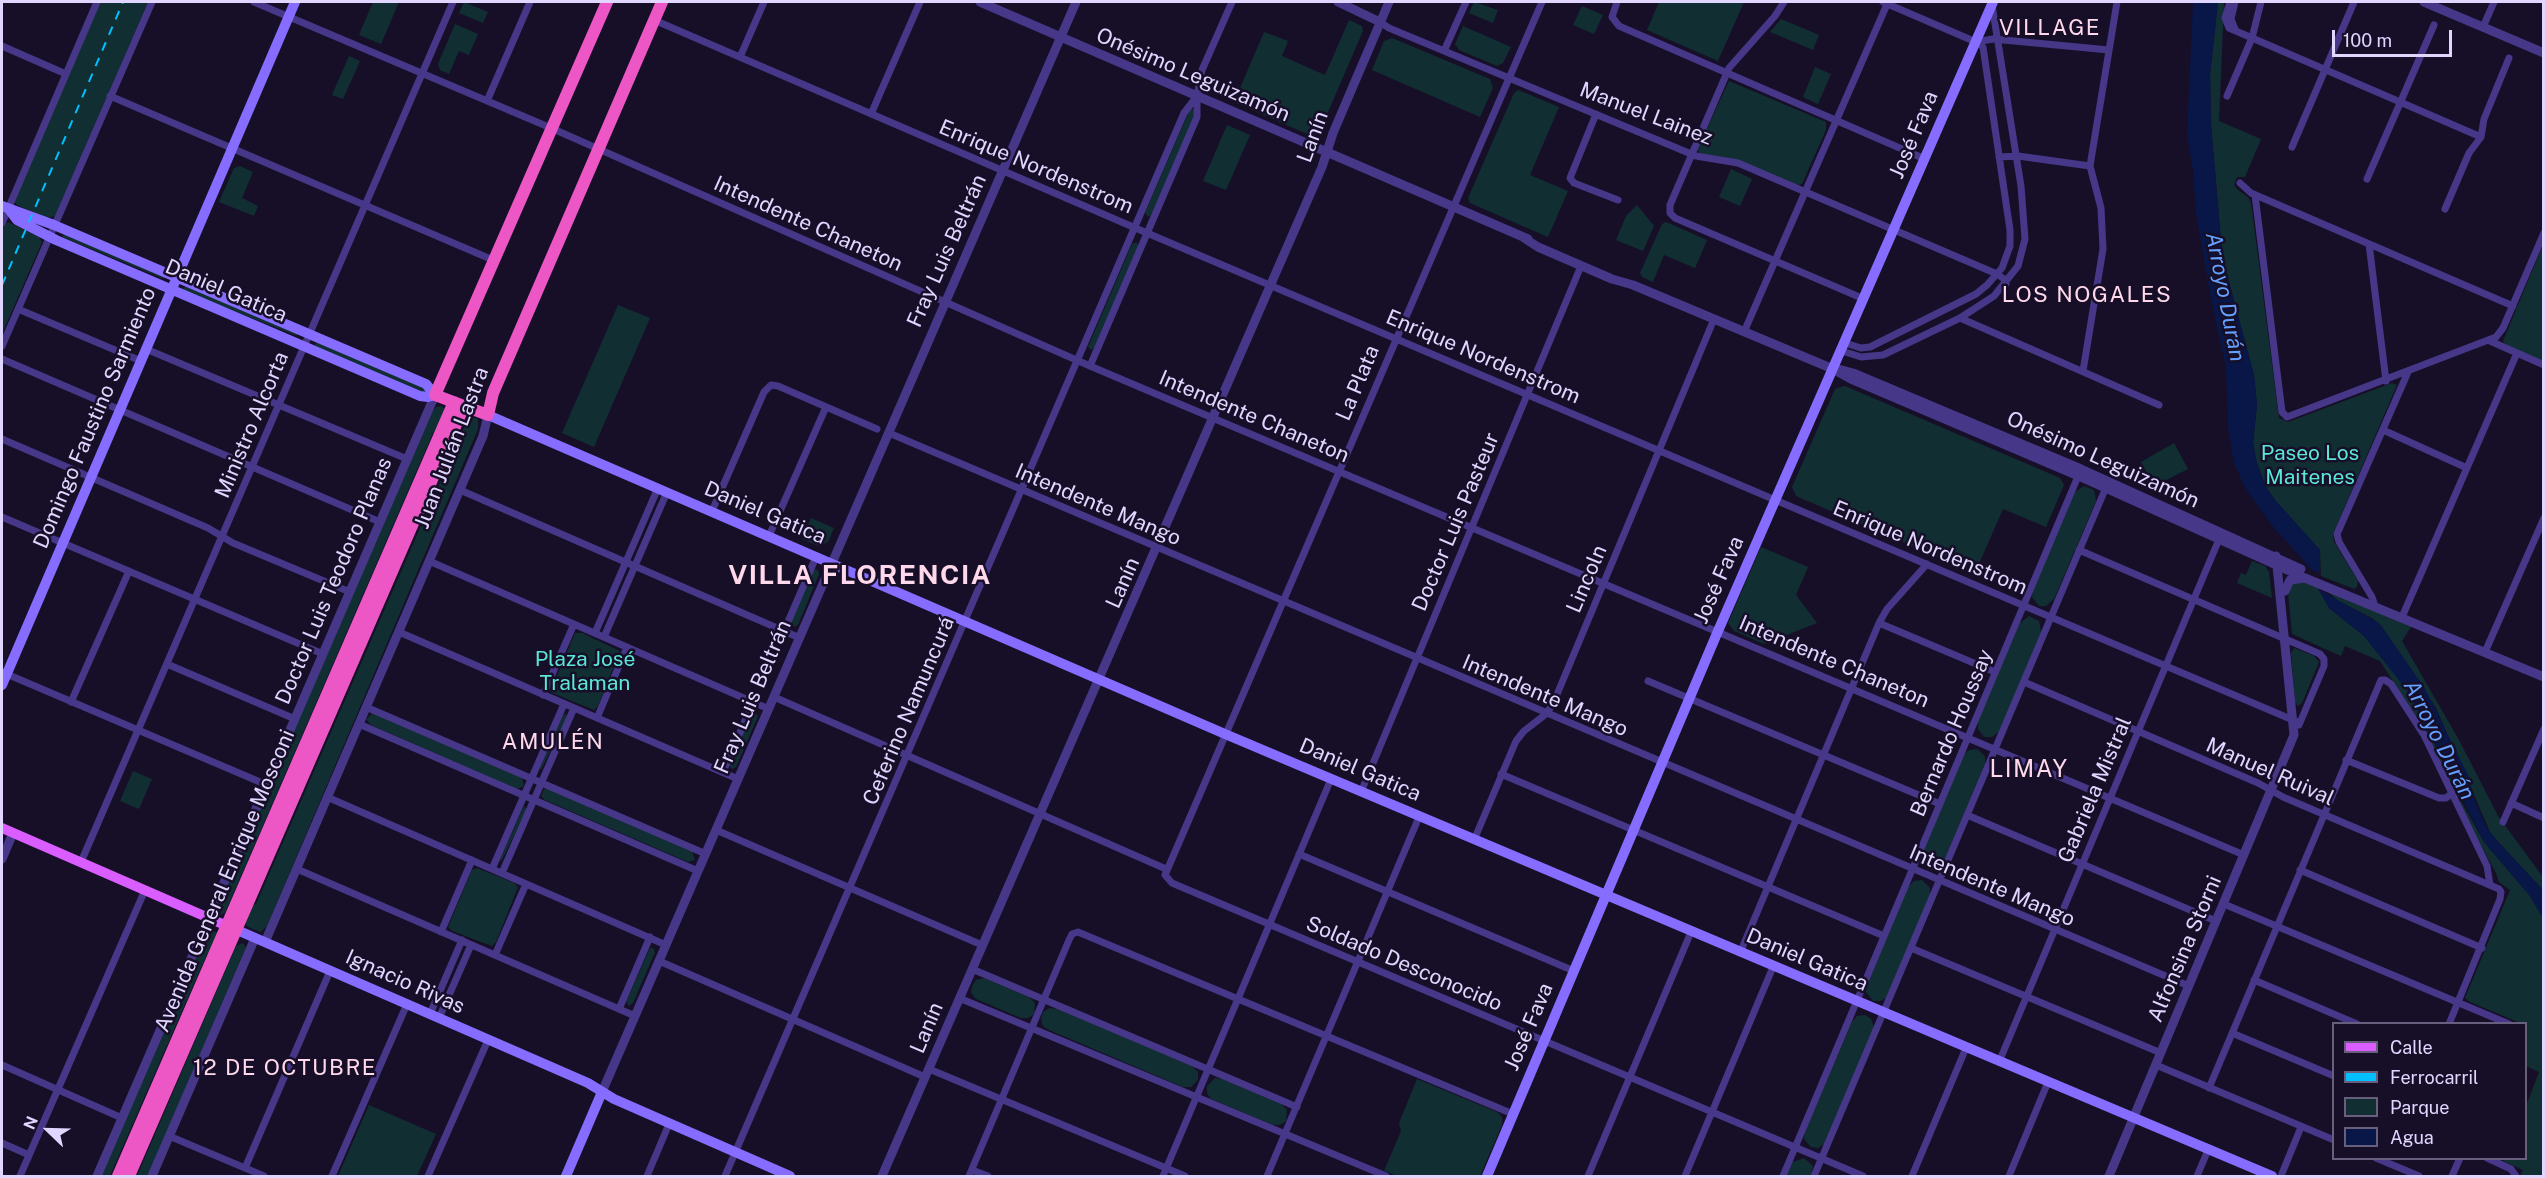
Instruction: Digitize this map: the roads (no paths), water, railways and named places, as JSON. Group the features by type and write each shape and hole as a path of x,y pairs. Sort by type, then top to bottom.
{"highway":[{"name":"Doctor Luis Teodoro Planas","path":"435,395 608,2"},
{"name":"Juan Julián Lastra","path":"488,415 493,393 662,2"},
{"name":"Daniel Gatica","path":"435,395 488,415"},
{"name":"Avenida General Enrique Mosconi","path":"129,1176 232,928 459,404"},
{"name":"Avenida General Enrique Mosconi","path":"118,1176 232,928"}],"main road":[{"name":"Domingo Faustino Sarmiento","path":"2,686 4,673 63,543 296,2"},
{"name":"José Fava","path":"1487,1176 1718,631 1992,3"},
{"name":"Daniel Gatica","path":"5,207 54,225 426,384 435,395 420,396 49,237 17,220 5,207"},
{"name":"Daniel Gatica","path":"488,415 1606,897 2272,1176"},
{"name":"Ignacio Rivas","path":"2,828 588,1083 669,1124 790,1176"},
{"name":"Fray Luis Beltrán","path":"566,1176 602,1092"}],"street":[{"path":"2,223 5,207 97,2"},
{"path":"2,346 152,2"},
{"name":"Intendente Chaneton","path":"254,2 551,128 1090,366 2244,855"},
{"name":"Ministro Alcorta","path":"81,862 453,2"},
{"path":"488,101 530,2"},
{"path":"740,57 764,2"},
{"path":"871,114 920,2"},
{"name":"Onésimo Leguizamón","path":"980,2 1744,332 1833,369 1853,373 2280,561 2354,597"},
{"name":"Fray Luis Beltrán","path":"602,1092 1076,2"},
{"name":"Ceferino Namuncurá","path":"1090,366 1197,117 1197,96 1202,70 1232,2"},
{"name":"Manuel Lainez","path":"1338,2 1389,28 1692,155 1738,164 1997,274 2004,279 2006,284"},
{"name":"Lanín","path":"882,1176 1039,813 1158,548 1389,2"},
{"path":"1444,51 1466,2"},
{"name":"La Plata","path":"1165,878 1166,869 1542,2"},
{"path":"1617,2 1612,20 1619,26 1925,159"},
{"path":"1784,2 1775,16 1736,58 1726,73 1670,205 1670,213 1675,218 1864,299"},
{"path":"1744,332 1886,2 1983,47 2010,238 2005,261 1997,274 1976,294 1878,344 1862,348 1843,347"},
{"path":"2083,371 2103,249 2101,208 2090,166 2117,2"},
{"path":"2230,2 2226,23 2229,28 2481,137"},
{"path":"2235,2 2231,22 2240,32"},
{"path":"2227,96 2252,38 2261,2"},
{"path":"2292,147 2354,2"},
{"path":"2424,2 2544,53"},
{"path":"2483,27 2494,2"},
{"path":"1843,347 1861,357 1883,355 1960,318 1986,302 2006,284 2018,267 2024,246 2018,156 1992,3"},
{"name":"Enrique Nordenstrom","path":"654,20 1147,233 2296,721"},
{"path":"2367,179 2434,25"},
{"path":"1976,42 1998,39 2109,50"},
{"path":"2,46 66,74"},
{"path":"1986,60 1992,52 2001,58"},
{"path":"2445,209 2468,156 2481,137 2485,116 2509,58"},
{"path":"110,96 493,260"},
{"name":"Ceferino Namuncurá","path":"725,1176 1184,113 1197,96"},
{"path":"1596,114 1570,180 1601,195 1618,200"},
{"path":"2000,157 2018,156 2090,166"},
{"path":"2240,183 2255,195 2512,306"},
{"path":"2255,195 2282,412 2285,417 2291,417 2490,341 2501,332 2544,233"},
{"name":"Onésimo Leguizamón","path":"1524,238 1538,247 1581,266 1616,281 1629,283"},
{"path":"2369,244 2386,381"},
{"name":"Doctor Luis Pasteur","path":"1360,792 1581,266"},
{"path":"18,309 141,361"},
{"path":"1960,318 2159,405"},
{"name":"Lincoln","path":"1474,840 1520,735 1546,714 1552,704 1714,319"},
{"path":"2490,341 2544,365"},
{"path":"1878,344 1876,351 1883,355"},
{"path":"146,350 407,459"},
{"path":"2402,617 2517,353"},
{"path":"2,359 380,522"},
{"path":"2375,606 2337,536 2408,372"},
{"path":"712,512 764,392 771,385 877,429"},
{"name":"Doctor Luis Teodoro Planas","path":"97,1176 435,395"},
{"path":"769,536 826,406"},
{"name":"Juan Julián Lastra","path":"152,1176 260,940 297,869 483,436 488,415"},
{"path":"2382,430 2467,468"},
{"name":"Intendente Mango","path":"889,433 1662,764 2189,986"},
{"path":"2,439 350,592"},
{"name":"Bernardo Houssay","path":"1783,1176 2080,472"},
{"path":"1814,1176 2107,485"},
{"path":"460,490 800,638"},
{"path":"595,633 626,562 662,490"},
{"path":"604,637 635,566 662,490"},
{"path":"2,517 323,654"},
{"path":"2485,652 2543,520"},
{"name":"Gabriela Mistral","path":"1999,1062 2221,535"},
{"path":"2079,550 2285,639"},
{"name":"Fray Luis Beltrán","path":"784,631 816,557"},
{"path":"429,561 769,709"},
{"name":"Onésimo Leguizamón","path":"2280,561 2305,578 2544,677"},
{"name":"Alfonsina Storni","path":"2280,561 2285,591 2284,619"},
{"name":"Alfonsina Storni","path":"2109,1176 2294,735 2296,721 2285,639 2280,561"},
{"path":"1740,953 1879,623 1887,609 1927,564"},
{"path":"71,702 129,571"},
{"path":"2285,591 2288,583 2293,579 2305,578"},
{"path":"1879,623 1995,672"},
{"path":"543,695 574,624"},
{"path":"399,632 738,779"},
{"name":"Alfonsina Storni","path":"2285,639 2316,652 2324,659 2322,669 2296,721"},
{"path":"597,718 627,647"},
{"path":"167,664 295,719"},
{"path":"4,673 267,785"},
{"path":"2209,1088 2378,683 2383,679 2391,684 2419,726 2487,866 2490,885"},
{"path":"1648,681 1940,804"},
{"name":"Manuel Ruival","path":"2024,682 2490,885 2501,892 2482,948"},
{"path":"774,697 1166,869"},
{"name":"Fray Luis Beltrán","path":"723,772 753,702"},
{"path":"492,869 564,704"},
{"path":"366,707 706,854"},
{"path":"502,873 574,708"},
{"path":"359,724 698,871"},
{"path":"2503,822 2540,748 2544,729"},
{"path":"2346,760 2439,798 2446,798 2451,794"},
{"path":"1501,774 1884,936"},
{"path":"1163,1176 1331,779"},
{"path":"327,797 666,945"},
{"path":"2511,803 2544,818"},
{"path":"1967,815 2216,921"},
{"path":"1267,1176 1419,817"},
{"path":"716,830 982,945"},
{"path":"2,859 13,833"},
{"path":"1299,854 1575,971"},
{"path":"441,932 472,860"},
{"path":"297,869 635,1016"},
{"path":"2300,870 2482,948 2450,1022"},
{"name":"Soldado Desconocido","path":"1165,878 1357,963 1863,1176"},
{"path":"495,955 526,884"},
{"path":"20,1176 145,890"},
{"path":"2224,903 2507,1022"},
{"path":"1588,1176 1691,932"},
{"path":"988,1176 971,1173 1068,940 1075,933 1084,933 1513,1114"},
{"path":"619,1009 650,938"},
{"path":"435,1016 462,940"},
{"path":"435,1016 471,945"},
{"path":"1911,948 2161,1053"},
{"path":"659,961 793,1020 927,1073 1002,1099 1185,1176"},
{"path":"1685,1176 1773,967"},
{"path":"972,969 1297,1107"},
{"path":"245,1168 330,971"},
{"path":"2254,980 2355,1022"},
{"path":"960,998 1386,1176"},
{"path":"332,1176 406,1004"},
{"path":"2232,1033 2332,1075"},
{"path":"428,1176 489,1040"},
{"path":"1912,1176 1966,1048"},
{"path":"2,1065 122,1118"},
{"path":"2156,1065 2332,1139"},
{"path":"2009,1176 2048,1082"},
{"path":"647,1176 669,1124"},
{"path":"2281,1176 2301,1127"},
{"path":"169,1136 264,1176"},
{"path":"2,1143 29,1155"},
{"path":"2197,1176 2208,1150"},
{"path":"2452,1176 2459,1160"},
{"path":"2491,1160 2511,1169 2516,1175"},
{"path":"2391,1161 2419,1176"}],"water":[{"name":"Arroyo Durán","path":"2193,2 2218,2 2210,74 2211,125 2225,267 2254,375 2257,405 2253,443 2257,463 2266,487 2275,500 2320,550 2320,573 2312,570 2274,528 2245,488 2234,463 2228,427 2226,368 2196,213 2193,170 2187,134"},
{"name":"Arroyo Durán","path":"2318,589 2379,623 2424,687 2468,775 2475,802 2486,826 2543,890 2543,918 2530,896 2484,842 2409,693 2364,636 2329,608"}],"railway":[{"path":"2,285 123,2"}],"district":[{"name":"VILLAGE","path":"2050,28"},
{"name":"LOS NOGALES","path":"2087,295"},
{"name":"VILLA FLORENCIA","path":"860,576"},
{"name":"AMULÉN","path":"553,742"},
{"name":"LIMAY","path":"2029,770"},
{"name":"12 DE OCTUBRE","path":"285,1068"}],"park label":[{"name":"Paseo Los Maitenes","path":"2310,466"},
{"name":"Plaza José Tralaman","path":"585,672"}]}
